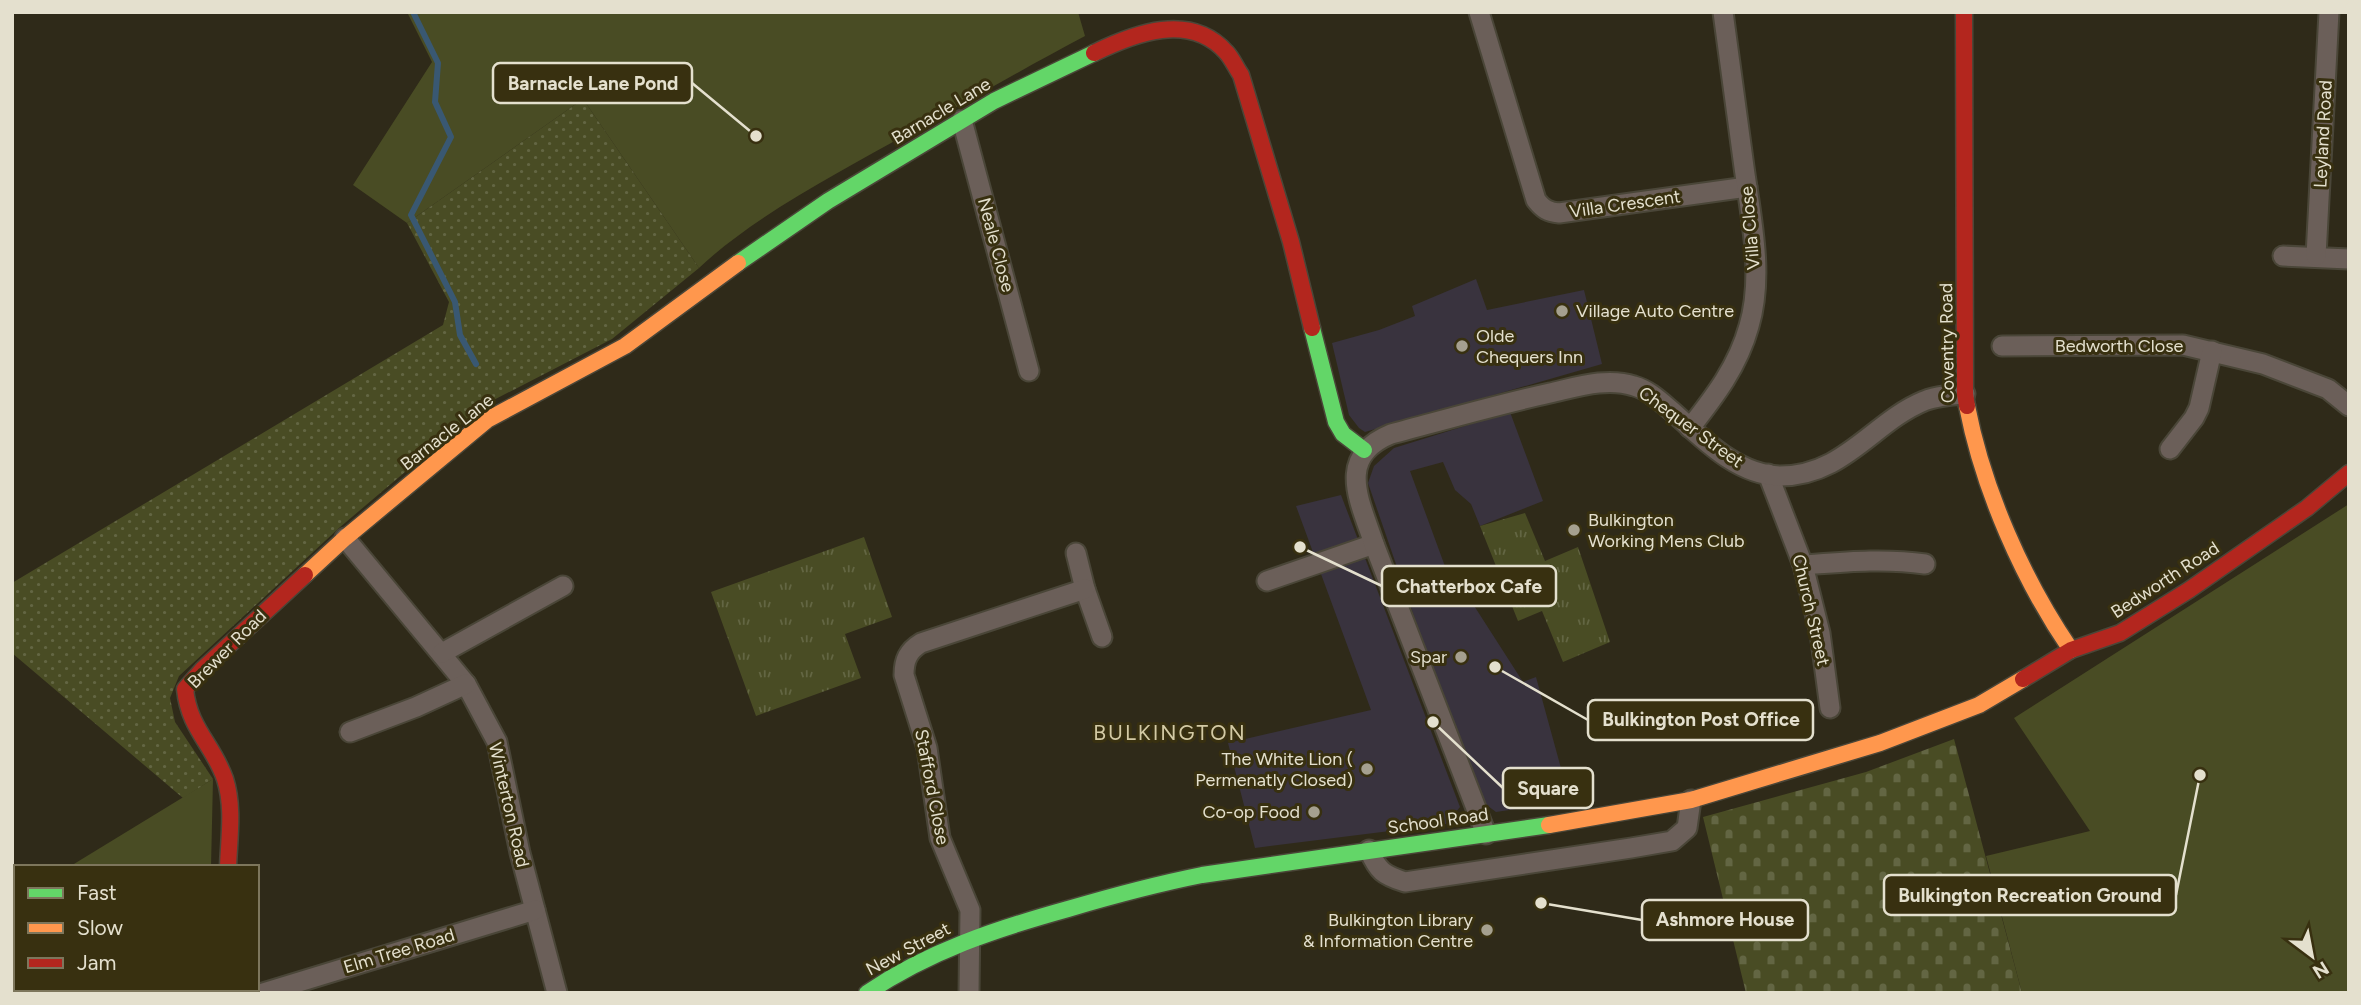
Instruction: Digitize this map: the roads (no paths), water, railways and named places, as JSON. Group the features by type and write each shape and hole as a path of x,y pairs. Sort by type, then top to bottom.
{"main road":[{"name":"Coventry Road","path":"1964,12 1965,394 1971,431 2001,520 2053,624 2071,650"},
{"name":"Barnacle Lane","path":"345,538 487,419 625,346 708,283 828,201 994,101 1078,59 1137,34 1167,28 1180,28 1205,35 1226,52 1241,75 1291,242 1335,422 1343,434 1364,450"},
{"name":"Bedworth Road","path":"1989,698 2071,650 2120,633 2189,590 2307,508 2349,472"},
{"name":"Brewer Road","path":"228,865 229,791 224,775 187,713 185,689 202,670 345,538"},
{"name":"School Road","path":"968,940 1027,920 1144,887 1202,875 1598,818 1691,800 1880,743 1968,709 1989,698"},
{"name":"New Street","path":"867,993 906,967 968,940"}],"street":[{"name":"Villa Crescent","path":"1479,12 1536,201 1541,208 1559,213 1747,187"},
{"name":"Villa Close","path":"1690,428 1718,393 1732,370 1750,325 1755,299 1747,187 1723,12"},
{"path":"2330,12 2349,13"},
{"name":"Leyland Road","path":"2316,256 2330,12"},
{"name":"Neale Close","path":"962,120 1029,371"},
{"path":"2283,256 2349,259"},
{"name":"Bedworth Close","path":"2002,346 2183,345 2263,364 2328,390 2349,406"},
{"path":"2170,449 2199,408 2212,351"},
{"name":"Chequer Street","path":"1364,450 1391,434 1518,400 1606,383 1635,386 1651,393 1723,455 1753,471 1792,475 1829,464 1849,453 1923,401 1965,394"},
{"path":"1364,450 1359,459 1356,485 1374,544 1486,834"},
{"name":"Church Street","path":"1768,474 1803,565 1820,633 1830,708"},
{"name":"Winterton Road","path":"345,538 466,684 497,743 520,853 557,993"},
{"path":"1267,581 1374,544"},
{"path":"1076,553 1085,590 1102,637"},
{"path":"1803,565 1870,560 1925,564"},
{"path":"442,653 563,586"},
{"name":"Stafford Close","path":"970,993 970,910 940,838 926,748 905,675 907,655 922,643 1085,590"},
{"path":"351,732 466,684"},
{"path":"1369,850 1376,866 1387,876 1405,882 1631,849 1672,841 1687,828 1691,800"},
{"name":"Elm Tree Road","path":"263,993 535,910"}],"waterway":[{"path":"413,12 438,63 435,102 451,137 411,215 455,302 460,335 476,364"}],"place":[{"name":"Barnacle Lane Pond","path":"756,136"},
{"name":"Village Auto Centre","path":"1562,311"},
{"name":"Olde Chequers Inn","path":"1462,346"},
{"name":"Bulkington Working Mens Club","path":"1574,530"},
{"name":"Chatterbox Cafe","path":"1300,547"},
{"name":"Spar","path":"1461,657"},
{"name":"Bulkington Post Office","path":"1495,667"},
{"name":"Square","path":"1433,722"},
{"name":"The White Lion ( Permenatly Closed)","path":"1367,769"},
{"name":"Bulkington Recreation Ground","path":"2200,775"},
{"name":"Co-op Food","path":"1314,812"},
{"name":"Ashmore House","path":"1541,903"},
{"name":"Bulkington Library & Information Centre","path":"1487,930"}],"district":[{"name":"BULKINGTON","path":"1170,732"}]}
